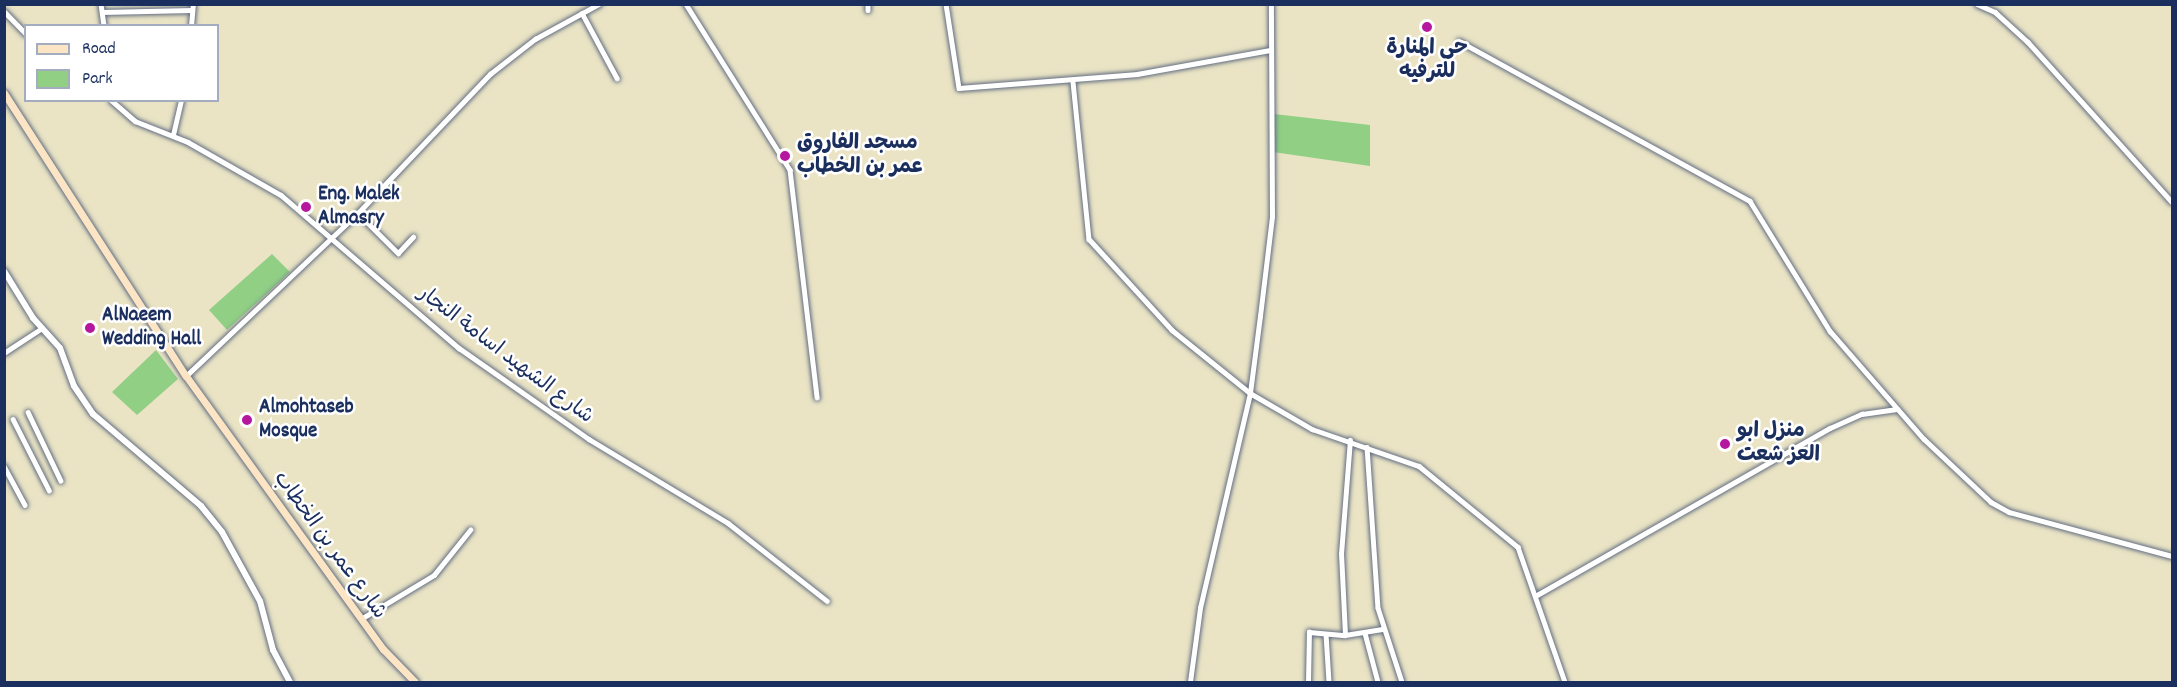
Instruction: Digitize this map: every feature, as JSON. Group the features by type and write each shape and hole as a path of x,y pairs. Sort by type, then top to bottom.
{"main road":[{"name":"شارع عمر بن الخطاب","path":"4,93 186,376 361,619 415,682"}],"street":[{"path":"101,4 104,24"},
{"path":"186,376 358,213 490,74 599,4"},
{"path":"686,4 790,170 817,397"},
{"path":"946,4 959,88 1024,79 1073,82 1270,50"},
{"path":"1190,682 1200,608 1251,393 1272,217 1270,4"},
{"path":"1977,4 1995,12 2028,42 2172,202"},
{"path":"102,12 193,7 191,24"},
{"path":"4,11 24,32"},
{"path":"582,13 617,78"},
{"path":"1459,41 1750,201 1830,331 1954,470 2009,513 2172,556"},
{"path":"1073,82 1089,239 1172,330 1251,393 1312,429 1350,440 1419,466 1518,547 1537,595 1565,682"},
{"path":"173,135 181,102"},
{"name":"شارع الشهيد اسامة النجار","path":"116,103 135,120 173,135 281,195 459,348 589,439 728,524 827,601"},
{"path":"358,213 398,253 414,237"},
{"path":"4,271 42,328 60,348 74,386 93,414 201,506 222,532 260,601 273,650 291,682"},
{"path":"4,354 42,328"},
{"path":"1537,595 1830,428 1862,414 1898,409"},
{"path":"28,412 61,481"},
{"path":"13,419 49,490"},
{"path":"1345,635 1341,554 1350,440"},
{"path":"1367,447 1384,629 1402,682"},
{"path":"4,466 25,505"},
{"path":"361,619 434,575 470,530"},
{"path":"1308,682 1309,632 1345,635 1384,629"},
{"path":"1365,633 1378,682"},
{"path":"1326,634 1329,682"}],"green space":[{"path":"1274,114 1370,125 1370,166 1273,152"},
{"path":"272,254 290,272 227,330 209,310"},
{"path":"156,350 178,379 137,415 112,392"}],"place":[{"name":"حي المنارة للترفيه","path":"1427,27"},
{"name":"مسجد الفاروق عمر بن الخطاب","path":"785,156"},
{"name":"Eng. Malek Almasry","path":"306,207"},
{"name":"AlNaeem Wedding Hall","path":"90,328"},
{"name":"Almohtaseb Mosque","path":"247,420"},
{"name":"منزل ابو العز شعت","path":"1725,444"}]}
